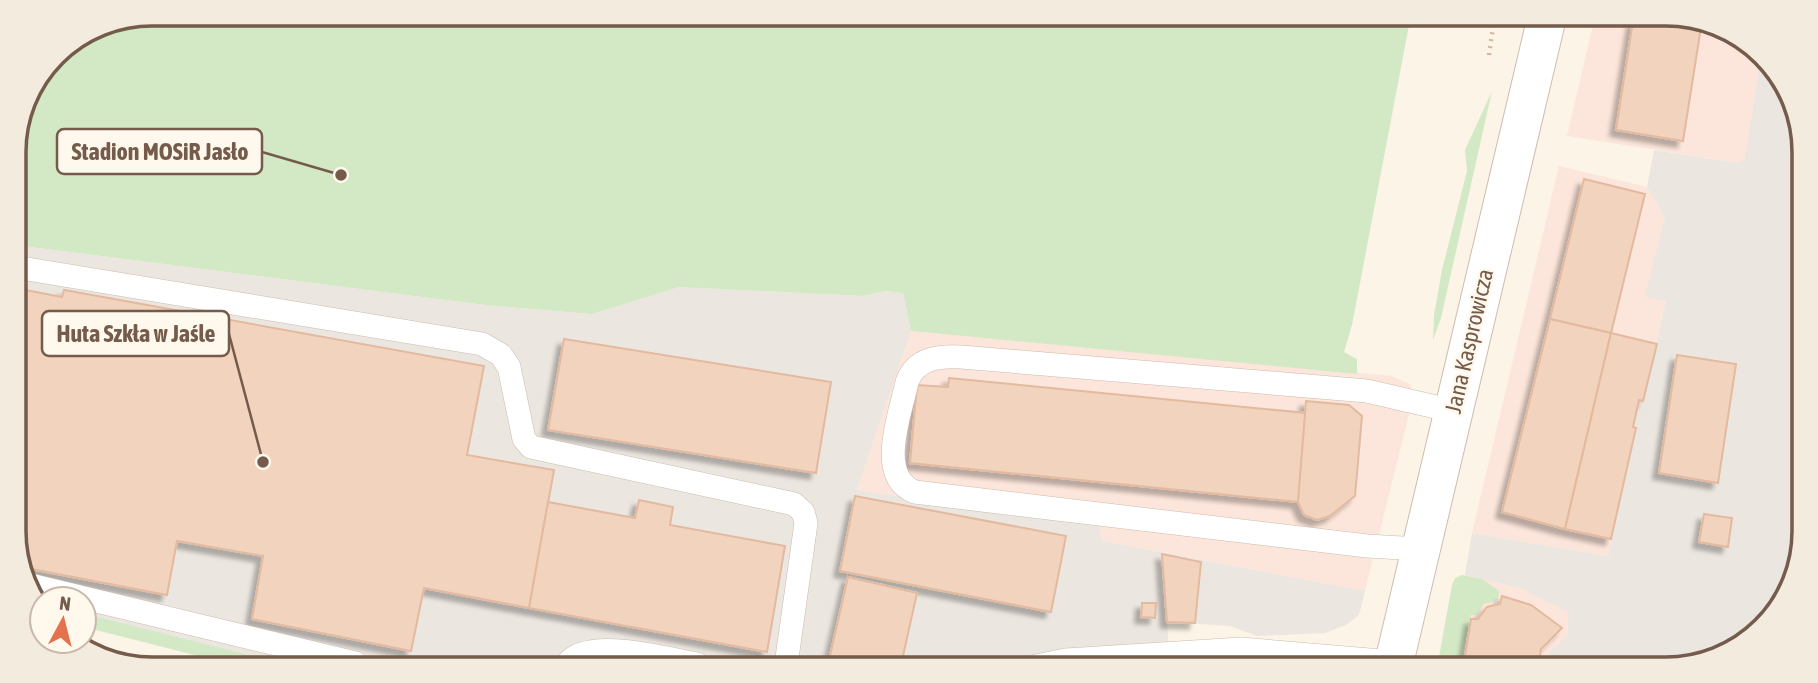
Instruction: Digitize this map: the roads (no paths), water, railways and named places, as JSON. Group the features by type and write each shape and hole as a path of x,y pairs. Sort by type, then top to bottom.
{"street":[{"name":"Jana Kasprowicza","path":"1394,656 1545,26"}],"lane":[{"path":"27,269 482,344 501,355 509,367 524,439 531,447 794,504 803,512 806,523 787,657"},
{"path":"1420,549 1367,546 915,492 905,488 893,465 907,382 913,370 924,362 961,357 1367,391 1453,411"},
{"path":"98,601 330,657"},
{"path":"577,657 583,652 602,649 651,657"},
{"path":"1124,656 1241,649 1305,656"}],"place":[{"name":"Stadion MOSiR Jasło","path":"341,175"},
{"name":"Huta Szkła w Jaśle","path":"263,462"}]}
